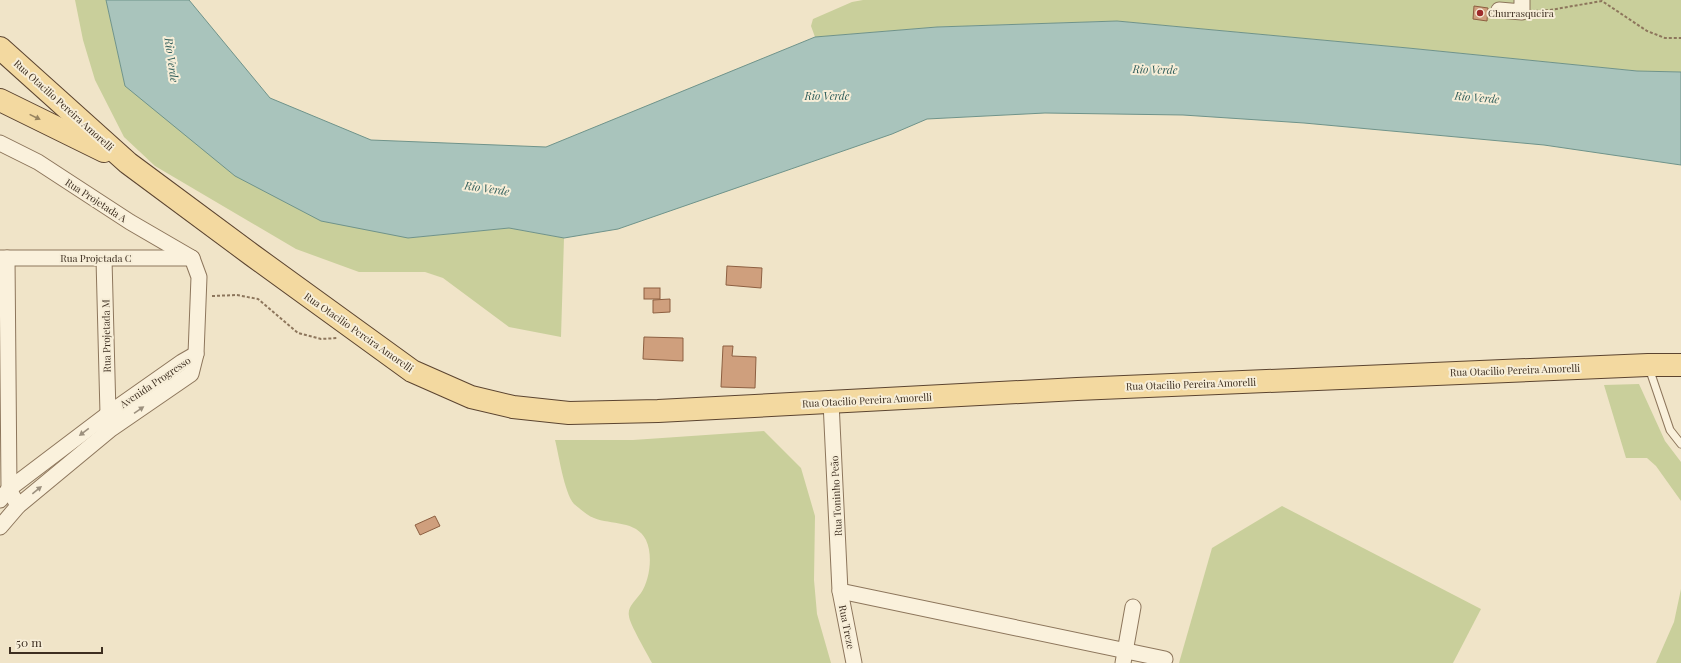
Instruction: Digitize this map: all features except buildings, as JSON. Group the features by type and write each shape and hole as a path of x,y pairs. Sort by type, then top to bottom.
{"main road":[{"name":"Rua Otacilio Pereira Amorelli","path":"0,48 128,163 412,371 471,397 513,406 576,412 658,411 1085,388 1648,365 1681,365"},
{"name":"Rua Otacilio Pereira Amorelli","path":"0,100 128,163"}],"street":[{"path":"1499,10 1522,6"},
{"name":"Rua Projetada A","path":"0,143 38,162 130,222 192,258"},
{"path":"4,258 5,495 18,506"},
{"name":"Rua Projetada C","path":"4,258 192,258"},
{"path":"192,258 199,277 196,354"},
{"name":"Rua Projetada M","path":"104,259 108,414 111,429"},
{"name":"Avenida Progresso","path":"5,495 108,414 182,362 196,354"},
{"name":"Avenida Progresso","path":"0,527 18,506 111,429 191,374 196,354"},
{"name":"Rua Toninho Peão","path":"831,402 840,591"},
{"path":"840,591 1124,657 1165,659"},
{"name":"Rua Treze","path":"840,591 854,663"},
{"path":"1124,657 1134,607"}],"lane":[{"path":"1648,365 1670,430 1681,444"}],"path":[{"path":"1522,6 1550,10 1602,1 1647,32 1665,38 1681,38"},
{"path":"199,297 238,295 258,299 298,333 321,339 366,338"}],"green space":[{"path":"75,0 106,0 125,86 408,238 509,228 564,238 561,337 509,327 443,278 425,272 359,272 296,249 155,166 124,137 95,80 83,40"},
{"path":"863,0 1681,0 1681,72 1637,71 1117,21 937,27 815,37 811,26 813,19 852,2"},
{"path":"1639,384 1665,441 1681,462 1681,501 1656,466 1647,458 1626,458 1604,385"},
{"path":"764,431 801,468 815,516 814,580 817,614 831,663 652,663 632,625 629,613 634,601 641,593 647,581 650,560 646,540 642,534 630,526 594,518 586,514 574,504 567,491 555,440 633,440"},
{"path":"1282,506 1481,609 1453,663 1179,663 1212,548"},
{"path":"1681,589 1681,663 1656,663 1674,622"}],"water":[{"name":"Rio Verde","path":"106,0 189,0 270,98 371,140 546,147 815,37 937,27 1117,21 1637,71 1681,72 1681,165 1544,145 1304,123 1183,115 1045,113 927,119 892,134 618,229 564,238 509,228 408,238 321,221 235,176 125,86"}],"place":[{"name":"Churrasqueira","path":"1480,13"}]}
